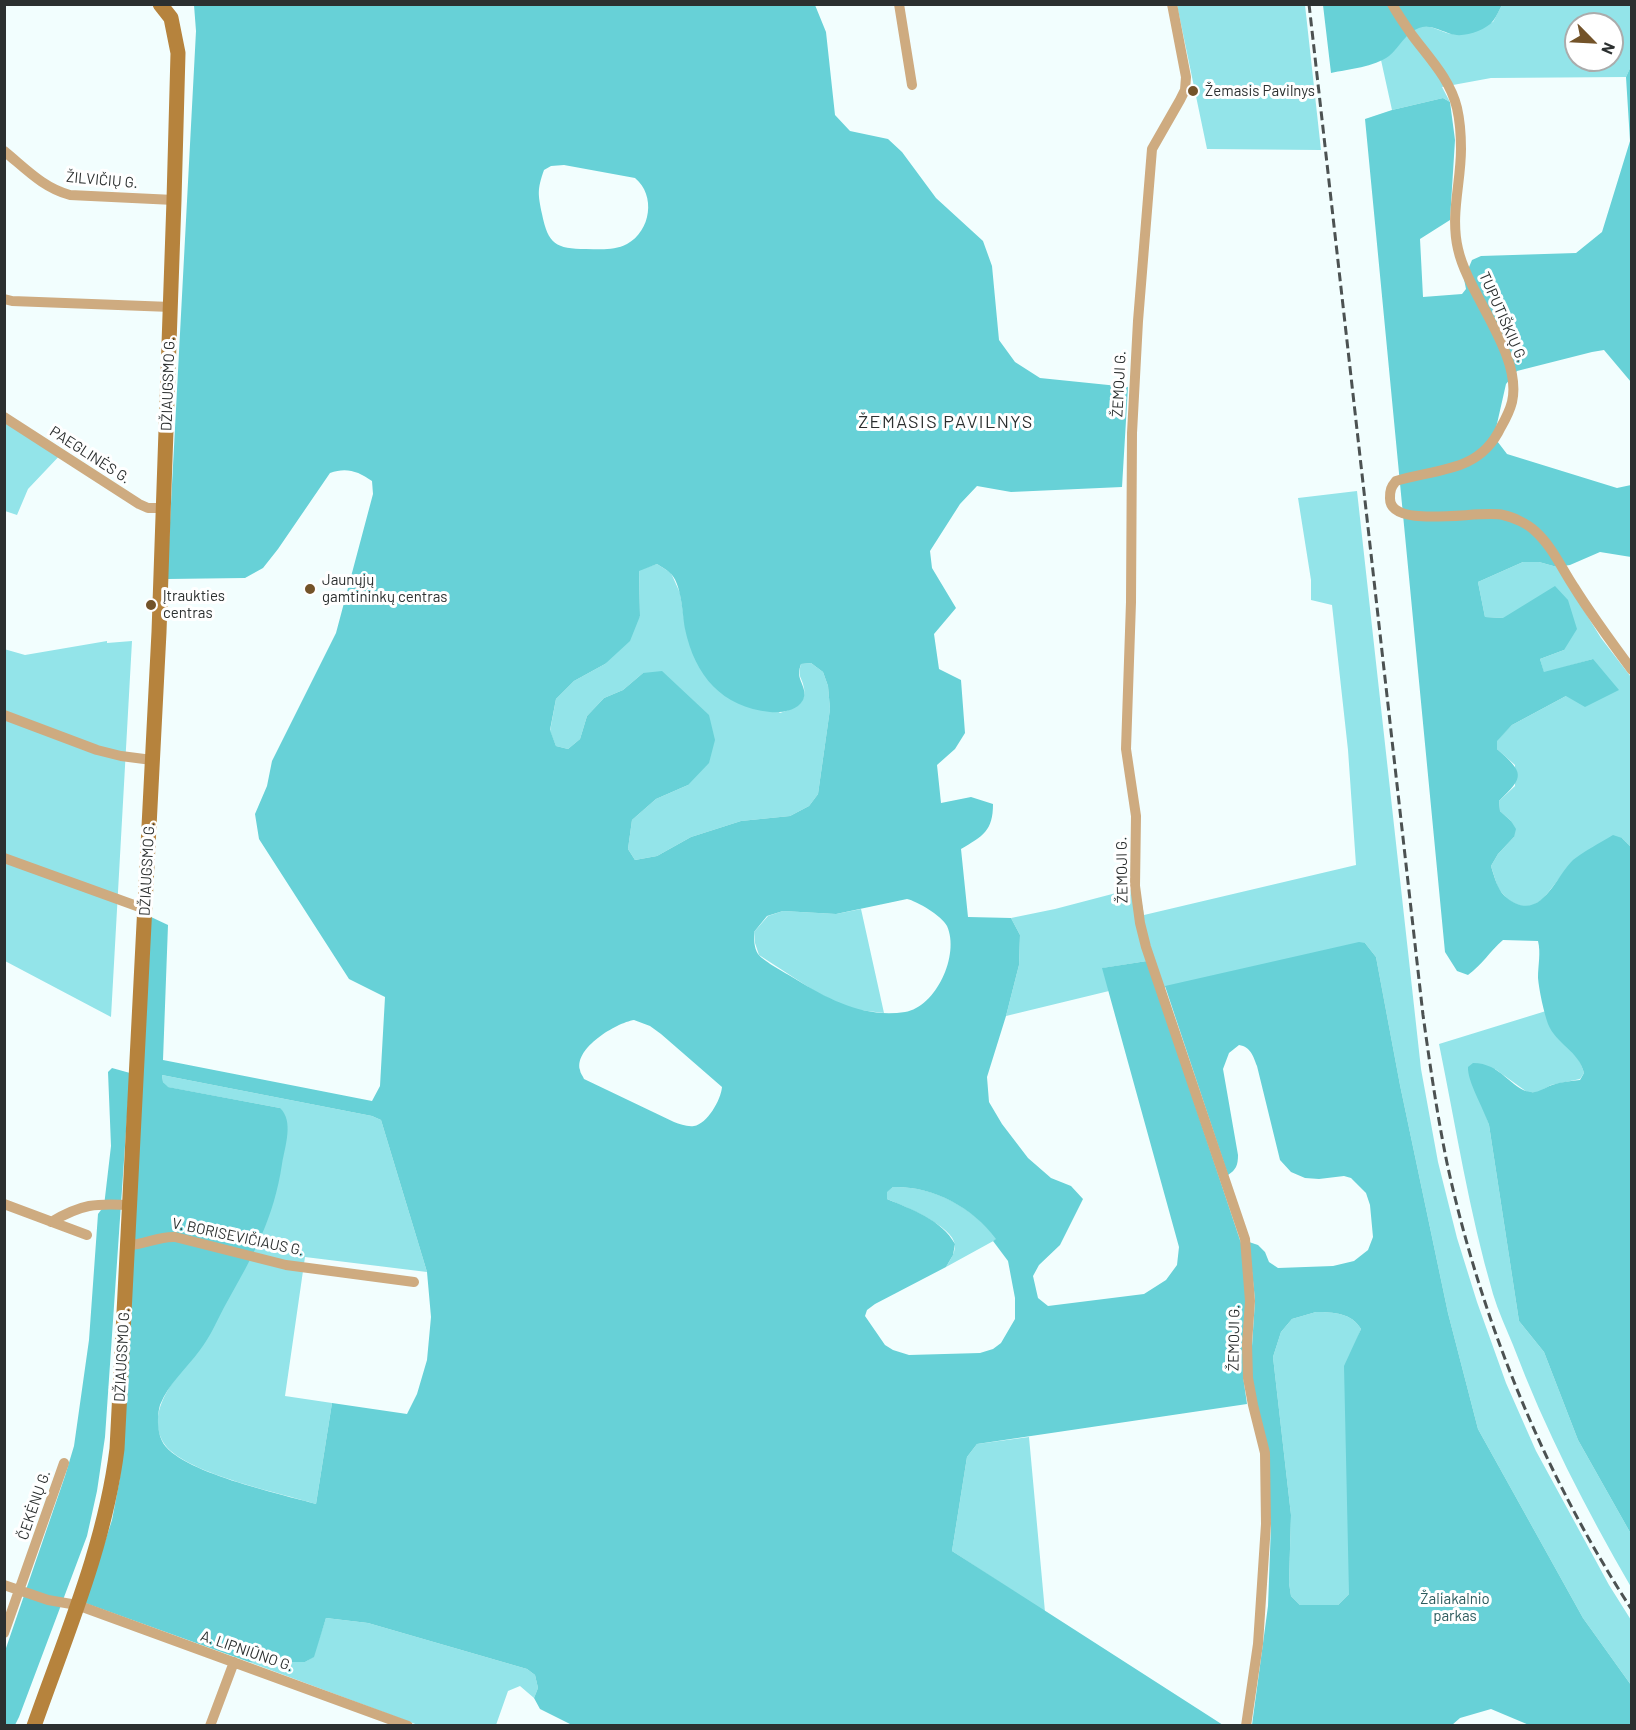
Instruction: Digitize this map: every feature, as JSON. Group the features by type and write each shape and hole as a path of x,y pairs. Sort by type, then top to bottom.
{"street":[{"name":"DŽIAUGSMO G.","path":"34,1725 101,1533 112,1488 117,1449 145,909 171,307 178,53 171,18 160,4"},
{"path":"898,4 912,85"},
{"name":"ŽEMOJI G.","path":"1172,4 1186,78 1185,90 1152,149 1132,433 1131,602 1126,749 1136,816 1135,886 1143,934 1245,1239 1250,1301 1246,1344 1248,1378 1265,1453 1266,1524 1258,1644 1246,1725"},
{"name":"TUPUTIŠKIŲ G.","path":"1392,4 1413,36 1436,64 1458,109 1461,152 1454,211 1458,248 1462,264 1504,350 1511,370 1513,388 1512,402 1504,423 1496,439 1481,453 1466,462 1396,481 1391,487 1390,502 1395,510 1404,515 1441,517 1480,513 1503,514 1534,529 1547,543 1601,630 1632,670"},
{"name":"ŽILVIČIŲ G.","path":"4,151 37,179 70,195 174,200"},
{"path":"4,299 171,307"},
{"name":"PAEGLINĖS G.","path":"4,417 139,504 163,508"},
{"path":"4,715 97,750 152,760"},
{"path":"4,858 145,909"},
{"path":"51,1222 69,1211 99,1203 130,1205"},
{"path":"4,1204 87,1235"},
{"name":"V. BORISEVIČIAUS G.","path":"128,1245 138,1245 163,1236 175,1237 286,1265 414,1282"},
{"name":"ČEKĖNŲ G.","path":"4,1633 64,1463"},
{"name":"A. LIPNIŪNO G.","path":"4,1585 48,1600 76,1605 408,1725"},
{"path":"210,1725 234,1662"}],"shaded area":[{"path":"1177,5 1305,5 1321,150 1207,149"},
{"path":"1502,5 1631,5 1631,66 1626,77 1491,78 1442,87 1450,102 1443,98 1392,110 1381,60 1409,33 1420,27 1456,34 1493,22"},
{"path":"4,412 64,451 28,489 17,515 5,511"},
{"path":"1357,491 1421,1069 1438,1162 1457,1238 1506,1383 1536,1451 1609,1585 1631,1620 1631,1685 1583,1618 1478,1429 1448,1313 1400,1085 1376,957 1365,943 1157,989 1147,961 1103,968 1109,991 1006,1016 1019,965 1020,935 1011,918 1139,887 1144,915 1356,865 1348,750 1332,605 1311,600 1311,580 1298,498"},
{"path":"1523,562 1539,562 1557,567 1601,638 1631,677 1631,847 1622,838 1573,861 1543,899 1532,906 1521,906 1508,900 1498,888 1491,866 1498,854 1514,837 1511,821 1500,811 1499,801 1515,786 1515,765 1497,749 1496,741 1512,725 1566,696 1593,659 1544,673 1540,659 1564,650 1503,618 1485,617 1478,582"},
{"path":"657,564 671,573 680,593 686,631 780,713 794,708 801,702 804,694 800,675 801,664 811,663 823,672 828,686 830,709 818,794 809,806 790,816 741,821 691,837 657,856 635,860 628,849 632,820 656,799 688,785 643,673 623,690 604,698 587,716 580,739 568,749 556,746 550,731 556,699 574,681 605,664 640,616 639,570"},
{"path":"107,641 107,643 132,641 111,1017 5,961 4,649 25,655"},
{"path":"861,909 884,1013 851,1009 816,992 759,955 754,932 768,916 783,911 836,914"},
{"path":"1546,1011 1553,1031 1576,1057 1584,1073 1580,1079 1551,1085 1539,1092 1527,1092 1495,1069 1483,1106 1489,1125 1519,1321 1544,1352 1578,1440 1631,1534 1631,1587 1582,1499 1525,1377 1497,1307 1470,1201 1439,1044"},
{"path":"162,1075 372,1116 381,1120 427,1272 305,1257 285,1396 332,1403 316,1504 233,1480 190,1463 173,1453 163,1442 159,1433 158,1415 164,1397 179,1374 280,1108 167,1087"},
{"path":"893,1187 923,1190 951,1201 976,1217 997,1239 946,1267 954,1251 955,1245 952,1238 927,1218 887,1199 886,1192"},
{"path":"1316,1312 1335,1313 1347,1317 1361,1329 1355,1344 1349,1594 1338,1605 1300,1605 1291,1596 1289,1583 1291,1515 1273,1357 1281,1332 1292,1319"},
{"path":"1029,1437 1045,1612 952,1551 967,1457 977,1444"},
{"path":"326,1618 368,1623 527,1669 535,1675 538,1688 534,1698 520,1686 508,1691 496,1725 418,1725 249,1662 305,1662 313,1657"}],"green space":[{"path":"194,5 815,5 826,32 835,115 850,131 888,139 902,152 936,198 983,241 992,266 999,340 1015,362 1040,378 1128,387 1122,487 1011,492 977,486 960,504 930,551 932,568 956,608 934,634 939,669 961,680 965,733 955,749 937,765 941,803 971,797 993,804 989,827 981,836 961,849 968,917 1011,918 1020,935 1019,965 987,1077 989,1102 1002,1124 1028,1158 1051,1178 1071,1186 1083,1199 1060,1245 1039,1265 1033,1276 1038,1298 1048,1306 1144,1294 1166,1280 1177,1265 1179,1247 1102,968 1147,961 1241,1243 1247,1302 1243,1376 1247,1404 977,1444 967,1457 952,1551 1223,1725 572,1725 540,1709 534,1698 538,1688 535,1675 527,1669 368,1623 326,1618 314,1657 305,1662 249,1662 85,1603 112,1520 120,1478 151,917 168,925 163,1060 372,1101 380,1086 385,997 349,979 259,839 255,814 267,786 272,761 336,633 373,494 372,481 352,471 341,470 330,473 263,568 245,578 167,579 196,31","holes":["564,165 635,178 642,185 648,203 646,222 641,231 627,244 612,249 576,249 555,243 544,224 539,197 539,187 544,170 551,166","657,564 669,572 677,583 685,629 696,661 704,675 725,696 753,709 784,712 797,707 804,696 799,673 801,664 811,663 823,672 828,686 830,709 818,794 809,806 790,816 741,821 691,837 657,856 635,860 628,849 632,820 656,799 688,785 709,763 715,740 709,715 662,671 643,673 623,690 604,698 587,716 580,739 568,749 556,746 550,730 556,699 574,681 605,664 630,641 640,616 639,571","911,900 935,914 947,926 950,938 948,965 935,990 916,1008 905,1012 890,1013 848,1006 809,987 758,954 754,932 767,916 783,911 836,914","634,1020 650,1026 722,1087 716,1105 704,1121 694,1126 674,1122 584,1079 580,1072 583,1053 607,1031","162,1075 372,1116 381,1120 427,1272 431,1317 427,1360 417,1394 407,1414 332,1403 316,1504 208,1472 188,1463 172,1452 160,1437 158,1413 164,1397 208,1339 261,1236 274,1202 288,1127 280,1108 168,1087 163,1082","893,1187 923,1190 937,1195 963,1208 996,1239 993,1241 1008,1261 1015,1298 1015,1319 1001,1343 993,1349 980,1353 909,1355 885,1345 865,1316 867,1310 946,1267 953,1255 955,1244 934,1222 916,1211 887,1199 887,1192"]},
{"path":"1323,5 1502,5 1493,21 1479,31 1456,35 1431,27 1419,28 1410,33 1383,60 1331,73"},
{"path":"1631,66 1631,382 1604,350 1517,371 1506,384 1494,437 1507,454 1617,488 1631,485 1631,557 1600,552 1570,565 1557,567 1539,562 1523,562 1478,582 1485,617 1503,618 1555,586 1568,600 1577,629 1564,650 1540,659 1544,672 1593,659 1619,690 1585,707 1566,696 1512,725 1497,741 1497,749 1512,764 1518,775 1513,786 1499,801 1500,811 1516,829 1514,837 1498,854 1491,866 1505,897 1525,906 1541,900 1573,860 1613,835 1622,838 1631,847 1631,1534 1578,1440 1544,1352 1519,1321 1489,1125 1473,1087 1468,1067 1473,1063 1491,1067 1523,1090 1530,1092 1559,1083 1580,1080 1584,1073 1573,1053 1556,1037 1548,1024 1538,978 1538,941 1503,940 1468,975 1457,971 1445,952 1365,119 1443,98 1450,102 1455,140 1450,220 1420,239 1423,297 1462,294 1466,289 1464,279 1472,260 1481,256 1576,253 1602,232 1630,141 1626,77"},
{"name":"Žaliakalnio parkas","path":"1359,942 1365,943 1376,957 1400,1085 1448,1313 1478,1429 1583,1618 1631,1685 1631,1725 1529,1725 1491,1709 1460,1718 1452,1725 1252,1725 1268,1606 1271,1525 1252,1379 1255,1300 1249,1242 1258,1245 1265,1252 1269,1262 1278,1268 1333,1266 1354,1261 1368,1250 1373,1237 1370,1205 1366,1193 1351,1178 1344,1176 1305,1178 1291,1172 1280,1160 1257,1066 1249,1050 1239,1045 1229,1053 1223,1069 1238,1155 1236,1167 1228,1175 1165,986","holes":["1316,1312 1335,1313 1347,1317 1361,1329 1344,1366 1349,1594 1338,1605 1300,1605 1291,1596 1289,1583 1291,1515 1273,1357 1281,1332 1292,1319"]},
{"path":"112,1068 130,1073 105,1437 97,1491 87,1536 19,1717 15,1725 5,1726 5,1651 74,1446 89,1340 98,1214 104,1206 111,1146 108,1072"}],"railway":[{"path":"1309,4 1423,1015 1447,1163 1478,1280 1519,1395 1571,1505 1632,1610"}],"place":[{"name":"Žemasis Pavilnys","path":"1193,91"},
{"name":"Jaunųjų gamtininkų centras","path":"310,589"},
{"name":"Įtraukties centras","path":"151,605"}],"district":[{"name":"ŽEMASIS PAVILNYS","path":"946,422"}]}
